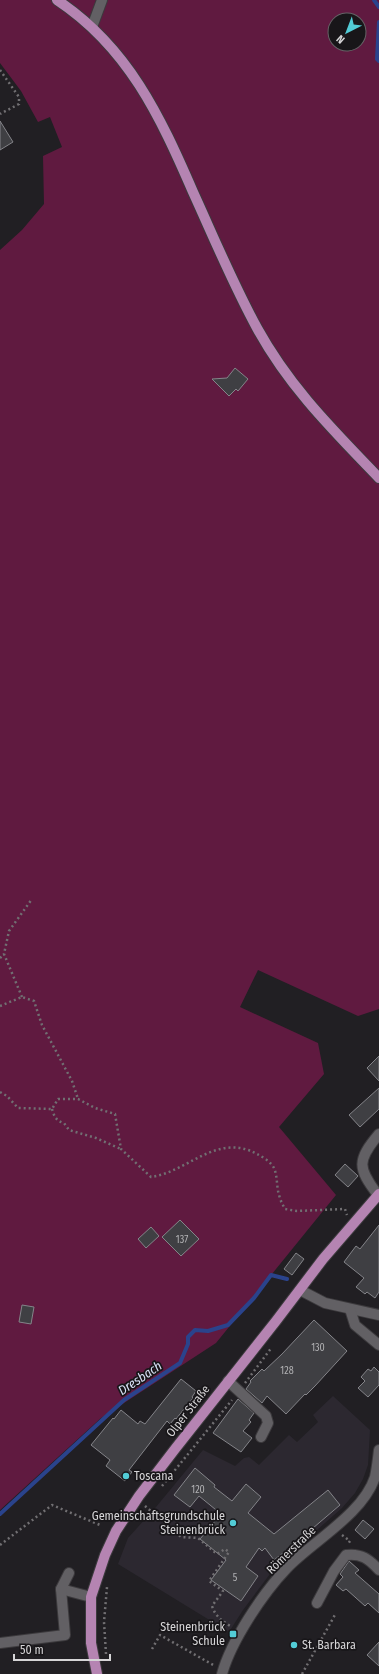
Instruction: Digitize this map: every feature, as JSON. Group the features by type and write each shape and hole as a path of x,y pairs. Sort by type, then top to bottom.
{"main road":[{"path":"57,0 92,27 109,45 133,75 151,104 169,138 233,282 258,330 288,378 324,421 379,478"},
{"name":"Olper Straße","path":"97,1674 90,1643 91,1596 102,1562 116,1531 174,1449 300,1290 378,1195"}],"street":[{"path":"92,27 102,0"},
{"name":"Olper Straße","path":"378,1195 366,1180 362,1164 366,1149 379,1134"},
{"path":"300,1290 325,1303 379,1315"},
{"path":"350,1309 355,1325 379,1345"},
{"path":"228,1381 266,1416 268,1422 261,1437"},
{"name":"Römerstraße","path":"222,1673 228,1657 257,1607 286,1569 345,1518 361,1501 374,1477 379,1450"},
{"path":"317,1602 334,1571 346,1555 359,1555 370,1560 379,1570"},
{"path":"0,1643 65,1635 61,1589 69,1573"},
{"path":"61,1589 91,1596"}],"path":[{"path":"0,70 19,97 19,104 0,114"},
{"path":"0,958 4,954 9,931 32,899"},
{"path":"4,954 22,997"},
{"path":"0,1006 22,997 34,1001 42,1025 72,1081 78,1099"},
{"path":"0,1092 7,1096 18,1108 52,1109"},
{"path":"121,1149 116,1114 95,1108 78,1099 58,1098 52,1109 54,1116 60,1122 64,1123 69,1130 96,1138 121,1149 151,1176 162,1175 208,1152 229,1147 248,1149 263,1157 273,1167 279,1197 285,1209 297,1211 345,1209 351,1227"},
{"path":"160,1489 177,1470 276,1341"},
{"path":"141,1512 149,1502"},
{"path":"0,1545 52,1505 100,1525"},
{"path":"145,1506 181,1537 198,1538 217,1554 224,1549 230,1552 209,1581 223,1591 212,1606 214,1613 223,1621 242,1632"},
{"path":"106,1660 104,1622 107,1586"},
{"path":"302,1674 336,1613"},
{"path":"152,1649 160,1634 222,1673"}],"shaded area":[{"path":"0,0 379,0 379,1009 358,1016 258,970 240,1007 318,1043 324,1074 279,1127 336,1195 216,1343 101,1418 0,1510 0,250 22,230 44,204 43,156 62,147 50,117 38,122 21,91 0,63"},
{"name":"Gemeinschaftsgrundschule Steinenbrück","path":"333,1396 370,1430 368,1465 363,1479 355,1493 342,1508 276,1566 243,1610 229,1632 118,1564 128,1538 156,1507 203,1450 235,1466 244,1458 249,1457 259,1465 289,1435 297,1442 318,1422 313,1415"}],"building":[{"path":"0,121 13,142 0,150"},
{"path":"235,368 248,379 238,391 236,389 229,396 212,379 227,378"},
{"path":"379,1056 379,1081 367,1068"},
{"path":"379,1088 379,1109 360,1127 349,1115"},
{"path":"345,1164 358,1176 348,1187 335,1175"},
{"path":"180,1220 199,1239 181,1256 162,1237"},
{"path":"379,1225 379,1292 375,1298 367,1292 365,1294 356,1287 364,1278 344,1262 356,1246 360,1249"},
{"path":"151,1227 159,1236 146,1248 138,1239"},
{"path":"296,1253 304,1259 292,1275 284,1269"},
{"path":"22,1305 34,1307 31,1324 19,1322"},
{"path":"314,1320 347,1351 315,1386 286,1414 267,1396 262,1403 246,1389 251,1382 250,1381 262,1369 264,1371 282,1354"},
{"path":"374,1367 379,1372 379,1385 368,1397 358,1388 365,1381 361,1377 368,1369 371,1371"},
{"path":"181,1379 196,1391 192,1397 193,1398 176,1419 175,1418 170,1424 167,1421 129,1470 132,1472 125,1481 106,1466 110,1460 91,1445 121,1410 138,1424 140,1421 145,1424"},
{"path":"238,1399 254,1413 249,1420 251,1422 243,1431 252,1438 241,1452 213,1433"},
{"path":"195,1468 215,1485 214,1487 232,1501 246,1484 261,1497 248,1513 274,1534 328,1490 340,1505 292,1546 294,1547 286,1556 283,1553 274,1560 265,1548 262,1551 259,1548 246,1567 258,1576 241,1601 211,1580 226,1560 200,1539 221,1514 199,1496 190,1507 174,1495"},
{"path":"363,1520 374,1529 365,1539 355,1530"},
{"path":"349,1561 359,1570 355,1573 379,1594 379,1613 368,1603 365,1606 346,1589 343,1591 336,1585 343,1577 340,1574"},
{"path":"379,1642 379,1666 367,1655"}],"waterway":[{"name":"Dresbach","path":"374,0 379,7"},
{"name":"Dresbach","path":"379,22 377,59 379,61"},
{"name":"Dresbach","path":"0,1514 124,1400 180,1363 188,1344 188,1337 195,1330 208,1331 228,1325 254,1298 271,1275 287,1279"}],"place":[{"name":"Toscana","path":"126,1476"},
{"name":"Gemeinschaftsgrundschule Steinenbrück","path":"233,1523"},
{"name":"Steinenbrück Schule","path":"233,1634"},
{"name":"St. Barbara","path":"294,1645"}]}
